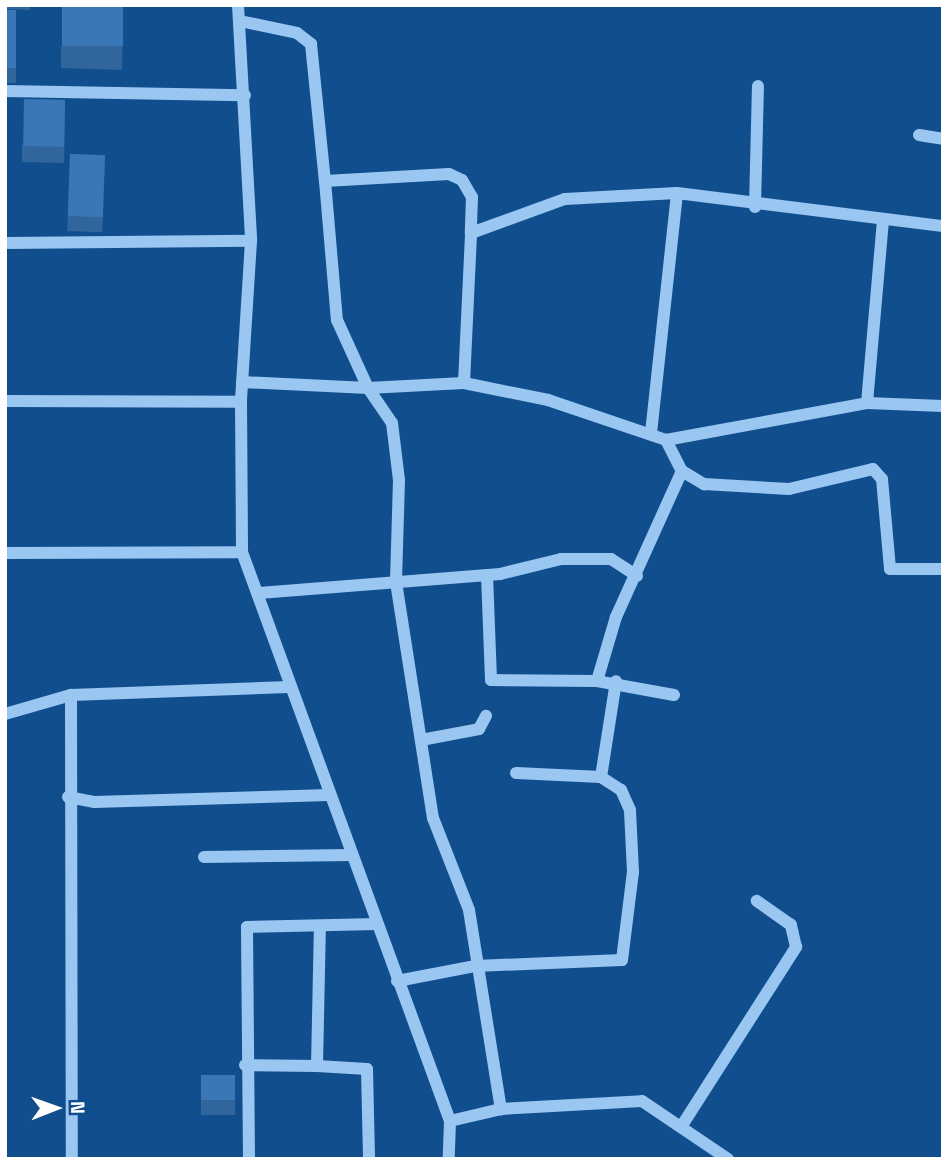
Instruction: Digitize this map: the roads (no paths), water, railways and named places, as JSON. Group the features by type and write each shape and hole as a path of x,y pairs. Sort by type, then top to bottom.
{"street":[{"path":"238,5 251,241 241,402 242,552 259,593 289,687 450,1121 449,1159"},
{"path":"240,21 297,33 311,44 337,320 368,388 392,424 400,480 396,582 433,818 469,910 475,966 501,1109"},
{"path":"755,208 758,86"},
{"path":"5,91 245,95"},
{"path":"919,135 943,139"},
{"path":"325,181 449,174 462,180 472,197 464,383"},
{"path":"471,233 565,199 677,193 755,208 943,226"},
{"path":"651,433 677,193"},
{"path":"867,403 883,219"},
{"path":"5,243 251,241"},
{"path":"242,382 368,388 464,383 548,400 666,440 867,403 943,406"},
{"path":"5,401 241,402"},
{"path":"666,440 682,471 704,484 789,489 873,470 882,479 890,569 943,569"},
{"path":"597,681 637,576 682,471"},
{"path":"5,553 242,552"},
{"path":"259,593 487,575 561,559 611,559 637,576"},
{"path":"487,575 491,680 616,681 674,695"},
{"path":"601,776 616,681"},
{"path":"5,714 71,695 289,687"},
{"path":"71,695 68,797 72,1159"},
{"path":"421,740 479,729 486,716"},
{"path":"397,981 475,966 622,960 633,872 630,810 621,790 601,776 516,772"},
{"path":"68,797 94,802 329,795"},
{"path":"204,857 352,855"},
{"path":"681,1127 796,947 791,925 757,901"},
{"path":"249,1159 245,1065 247,927 320,928 377,924"},
{"path":"317,1066 320,928"},
{"path":"245,1065 367,1069 369,1159"},
{"path":"450,1121 501,1109 615,1098 642,1101 728,1159"}]}
